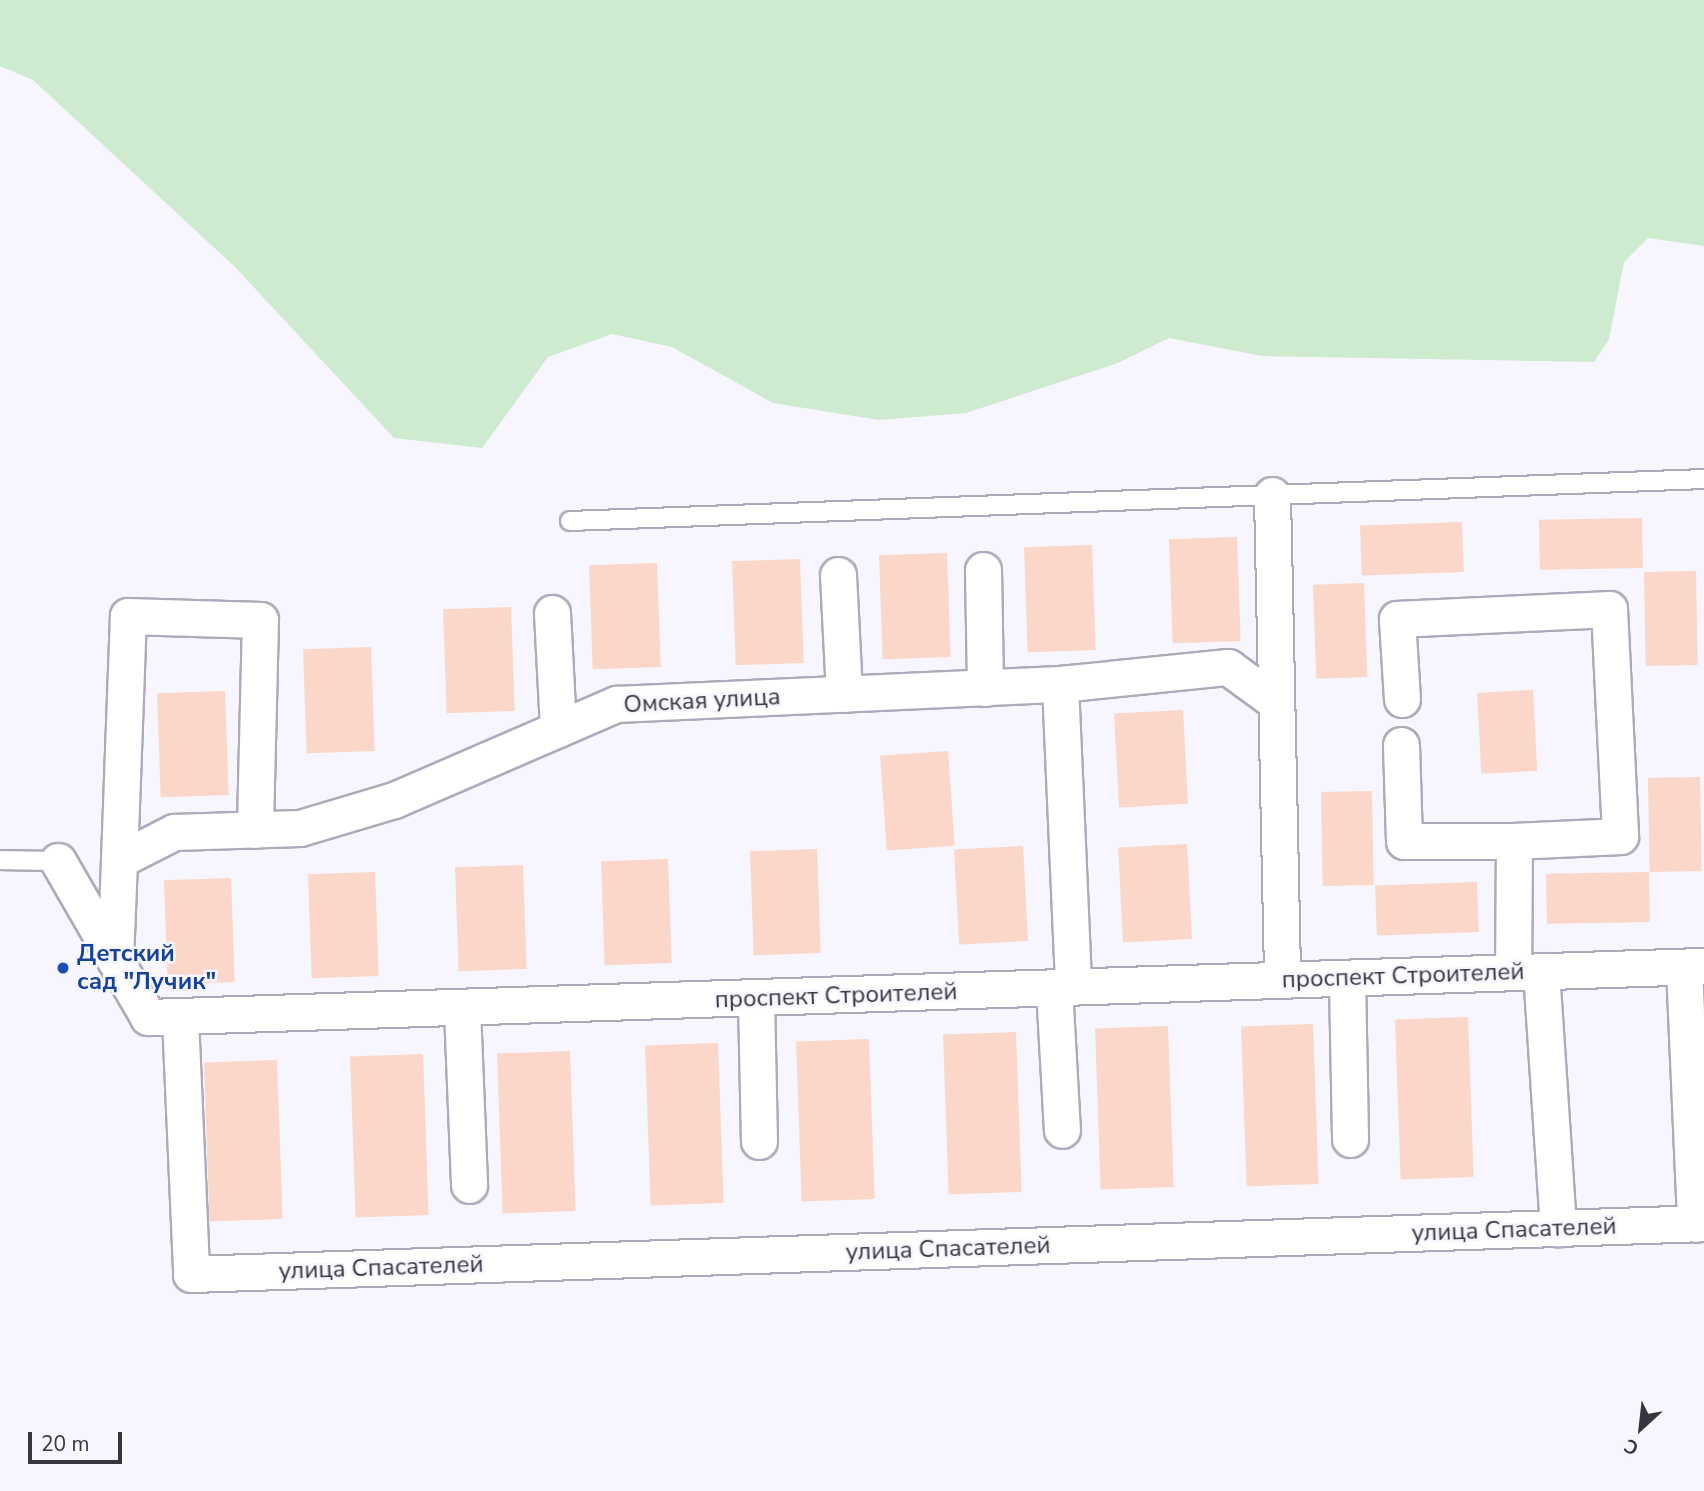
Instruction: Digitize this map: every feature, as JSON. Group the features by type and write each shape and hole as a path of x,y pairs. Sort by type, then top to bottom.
{"street":[{"path":"1272,495 1282,980"},
{"path":"983,570 985,688"},
{"path":"838,575 844,694"},
{"path":"1401,745 1404,841 1514,841 1620,836 1609,609 1397,619 1402,699"},
{"path":"552,613 558,729"},
{"path":"115,960 128,616 260,620 255,830"},
{"name":"Омская улица","path":"119,860 174,832 300,828 394,800 616,704 1060,684 1228,667 1276,702"},
{"path":"1060,684 1064,987 1062,1130"},
{"path":"1514,841 1558,1228"},
{"name":"проспект Строителей","path":"58,861 148,1017 462,1009 1694,966"},
{"path":"1694,966 1699,1223"},
{"path":"1347,979 1350,1139"},
{"path":"756,999 759,1141"},
{"path":"462,1009 469,1185"},
{"name":"улица Спасателей","path":"180,1017 191,1275 1699,1223"}],"lane":[{"path":"570,521 1704,479"},
{"path":"0,860 58,861"}],"green space":[{"path":"0,0 1704,0 1704,246 1648,238 1624,262 1609,339 1594,362 1262,356 1169,338 1118,363 966,413 879,420 773,403 672,347 612,334 548,357 482,448 394,438 235,267 33,80 0,66"}],"building":[{"path":"1642,518 1643,568 1540,570 1539,520"},
{"path":"1462,522 1464,572 1362,576 1360,526"},
{"path":"1237,537 1241,641 1173,643 1169,539"},
{"path":"1092,545 1096,650 1028,652 1024,547"},
{"path":"947,553 951,657 883,659 879,555"},
{"path":"800,559 804,663 736,665 732,561"},
{"path":"657,563 661,667 593,669 589,565"},
{"path":"1696,571 1698,665 1646,666 1644,572"},
{"path":"1364,583 1367,677 1316,679 1313,585"},
{"path":"511,607 515,711 447,713 443,609"},
{"path":"371,647 375,751 307,753 303,649"},
{"path":"1533,690 1537,771 1481,774 1477,693"},
{"path":"225,691 229,795 161,797 157,693"},
{"path":"1183,710 1188,804 1119,807 1114,714"},
{"path":"948,751 955,846 887,851 880,756"},
{"path":"1700,777 1702,871 1650,872 1648,778"},
{"path":"1372,791 1374,885 1323,886 1321,792"},
{"path":"1187,844 1192,939 1123,942 1118,848"},
{"path":"1023,846 1028,941 959,944 954,850"},
{"path":"817,849 821,953 754,955 750,851"},
{"path":"668,859 672,963 605,965 601,861"},
{"path":"523,865 527,969 459,971 455,867"},
{"path":"375,872 379,976 312,978 308,874"},
{"path":"1649,872 1650,922 1547,924 1546,874"},
{"path":"231,878 235,982 168,984 164,880"},
{"path":"1477,882 1479,932 1377,936 1375,886"},
{"path":"1468,1017 1474,1177 1401,1179 1395,1020"},
{"path":"1313,1024 1319,1184 1247,1186 1241,1027"},
{"path":"1168,1026 1174,1187 1101,1189 1095,1029"},
{"path":"1016,1032 1022,1192 949,1194 943,1035"},
{"path":"869,1039 875,1199 802,1201 796,1042"},
{"path":"718,1043 724,1203 651,1205 645,1046"},
{"path":"570,1051 576,1211 503,1213 497,1054"},
{"path":"423,1054 429,1215 356,1217 350,1057"},
{"path":"277,1060 283,1219 210,1221 204,1063"}],"place":[{"name":"Детский сад \"Лучик\"","path":"63,968"}]}
